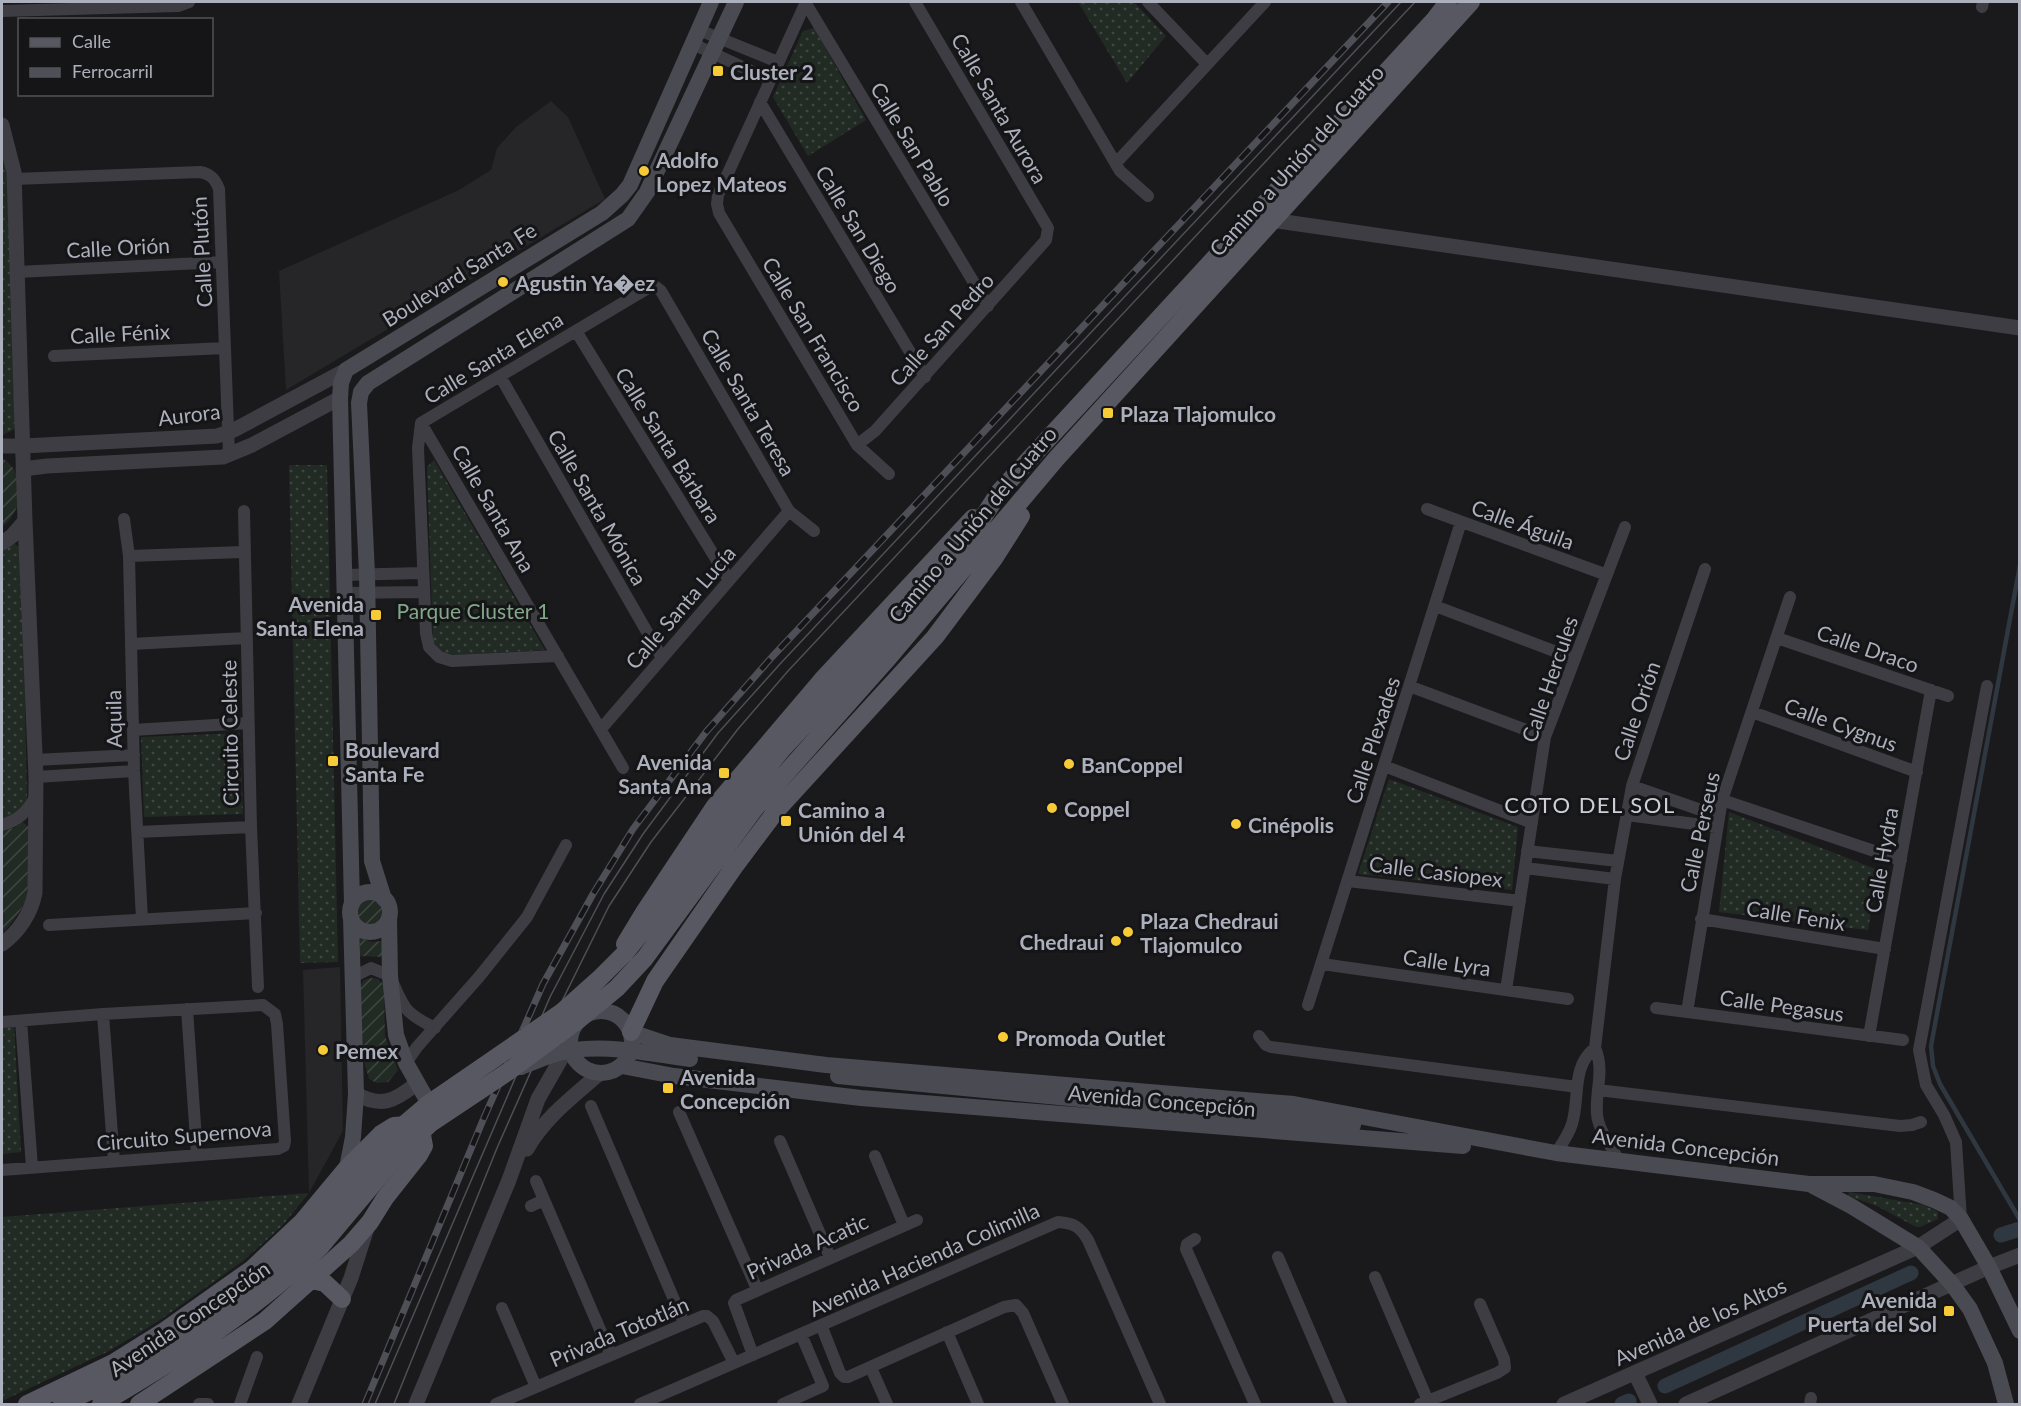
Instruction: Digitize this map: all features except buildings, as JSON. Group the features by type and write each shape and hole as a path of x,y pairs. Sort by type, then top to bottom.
{"main road":[{"name":"Boulevard Santa Fe","path":"346,370 602,213 622,195 630,185 711,2"},
{"name":"Boulevard Santa Fe","path":"384,899 372,861 367,574 359,404 361,392 368,383 628,219 647,192 736,2"},
{"name":"Camino a Unión del Cuatro","path":"509,1071 617,988 645,958 707,860 736,805 784,747 928,592 967,542 1000,491 1435,19 1448,2"},
{"name":"Camino a Unión del Cuatro","path":"513,1046 562,1012 624,954 664,905 755,808 896,648 1056,459 1270,220 1471,2"},
{"path":"346,370 341,383 340,398 356,1094 353,1137 347,1168"},
{"path":"1000,491 948,543 822,680 715,806 645,911 581,1019 575,1025 570,1043 572,1053 582,1067 600,1073 622,1066 631,1050 631,1032 655,981 734,867 783,803 935,637 995,557 1056,459"},
{"path":"139,1404 264,1321 312,1280 351,1244 370,1222 424,1146 430,1133 432,1117 427,1100 416,1084 396,1035 390,976 389,908 384,899 373,893 367,893 355,899 351,911 358,928 370,932 382,928 389,918"},
{"path":"581,1019 600,1011 609,1012 626,1023 631,1032"},
{"name":"Avenida Concepción","path":"631,1032 670,1045 826,1065 1294,1104 1556,1153"},
{"name":"Avenida Concepción","path":"101,1404 174,1361 239,1316 292,1274 315,1239 400,1128 427,1105 513,1046"},
{"name":"Avenida Concepción","path":"62,1404 115,1379 212,1316 273,1268 315,1239 431,1123 509,1071 574,1050 617,1049 873,1081 1310,1120 1467,1137"},
{"name":"Avenida Concepción","path":"622,1066 674,1076 861,1098 1556,1153 1809,1184 1874,1184 1913,1192 1934,1200 1951,1208 1961,1219"},
{"path":"27,1404 115,1362 163,1332 252,1269 302,1222 347,1168 381,1134 394,1126 415,1127 422,1136 424,1146"},
{"name":"Avenida Concepción","path":"1809,1184 1851,1206 1918,1247"},
{"path":"1961,1219 1989,1267 2019,1331"},
{"path":"1918,1247 1952,1284 1970,1309 1990,1352 2006,1404"},
{"path":"312,1280 325,1283 342,1299"}],"street":[{"path":"2,11 178,6 189,2"},
{"path":"760,102 806,2"},
{"name":"Calle San Pablo","path":"806,2 988,306"},
{"name":"Calle Santa Aurora","path":"915,2 1048,228 1048,234"},
{"path":"1021,2 1120,171 1148,196"},
{"path":"1148,2 1208,64"},
{"path":"1116,163 1265,2"},
{"path":"696,37 771,80"},
{"path":"715,46 778,62"},
{"name":"Calle San Francisco","path":"760,102 718,195 719,213 857,445 889,474"},
{"name":"Calle San Diego","path":"760,102 925,377"},
{"path":"2,125 14,172 36,777 33,904 16,932 2,944"},
{"name":"Calle Plutón","path":"14,179 189,172 208,174 215,179 219,189 229,455"},
{"path":"1270,220 2019,328"},
{"name":"Calle San Pedro","path":"857,445 875,431 925,377 1046,240 1048,234"},
{"name":"Calle Orión","path":"17,272 222,262"},
{"name":"Calle Santa Elena","path":"558,656 452,661 439,657 429,647 422,573 418,448 421,423 648,288 656,287"},
{"name":"Calle Santa Teresa","path":"656,287 661,291 789,511 814,531"},
{"name":"Calle Santa Bárbara","path":"576,331 729,580"},
{"name":"Calle Fénix","path":"54,356 225,348"},
{"name":"Aurora","path":"2,446 207,437 228,432 346,370"},
{"name":"Calle Santa Mónica","path":"500,376 662,658"},
{"name":"Aurora","path":"23,469 214,458 229,455 340,398"},
{"name":"Calle Santa Ana","path":"421,423 623,768"},
{"name":"Calle Águila","path":"1427,509 1607,574"},
{"name":"Circuito Celeste","path":"244,511 243,552 251,827 258,987"},
{"name":"Calle Santa Lucía","path":"601,729 789,511"},
{"name":"Aquila","path":"124,519 129,556 134,771 142,919"},
{"path":"2,543 12,536 25,520"},
{"name":"Calle Plexades","path":"1308,1005 1461,522"},
{"name":"Calle Hercules","path":"1506,990 1545,737 1624,527"},
{"path":"129,556 243,552"},
{"name":"Calle Orión","path":"1619,1161 1598,1122 1600,1067 1595,1048 1615,879 1632,786 1705,569"},
{"path":"344,575 422,573"},
{"path":"344,593 423,592"},
{"name":"Calle Perseus","path":"1687,1012 1722,800 1790,597"},
{"path":"1435,606 1575,659"},
{"path":"131,644 246,638"},
{"name":"Calle Draco","path":"1776,638 1948,696"},
{"path":"1409,686 1545,737"},
{"path":"1961,1219 1956,1142 1944,1115 1926,1085 1919,1050 1987,686"},
{"name":"Calle Hydra","path":"1869,1036 1931,690"},
{"name":"Calle Cygnus","path":"1752,712 1917,772"},
{"path":"133,730 248,723"},
{"path":"35,760 134,755"},
{"path":"1384,766 1532,823"},
{"path":"36,777 134,771"},
{"path":"1632,786 1718,822"},
{"path":"2,825 20,817 36,796"},
{"path":"1722,800 1901,860"},
{"path":"1627,815 1718,822"},
{"path":"138,832 251,827"},
{"path":"406,1063 527,917 566,845"},
{"path":"1527,852 1618,861"},
{"path":"1525,868 1615,879"},
{"name":"Calle Casiopex","path":"1348,880 1520,901"},
{"path":"49,925 256,913"},
{"name":"Calle Fenix","path":"1701,919 1885,949"},
{"name":"Calle Lyra","path":"1322,964 1568,999"},
{"path":"353,977 371,968 390,976 404,1008 435,1028"},
{"name":"Circuito Supernova","path":"2,1022 263,1005 275,1014 277,1024 285,1141 284,1146 278,1149 2,1170"},
{"name":"Calle Pegasus","path":"1656,1008 1903,1040"},
{"path":"187,1009 197,1154"},
{"path":"103,1014 114,1161"},
{"path":"21,1021 32,1167"},
{"path":"1259,1036 1266,1045 1271,1047 1577,1087"},
{"path":"416,1404 509,1180 537,1099 570,1043"},
{"name":"Calle Orión","path":"1556,1153 1573,1122 1581,1065 1587,1054 1595,1048"},
{"path":"509,1180 535,1134 563,1105 600,1073"},
{"path":"356,1094 369,1101 382,1101 402,1095 416,1084"},
{"path":"1598,1090 1900,1126 1921,1122"},
{"path":"591,1106 684,1323"},
{"path":"679,1112 758,1289"},
{"path":"780,1141 830,1257"},
{"path":"874,1156 904,1226"},
{"path":"347,1168 342,1190 342,1212 353,1252 351,1278"},
{"path":"536,1181 610,1355"},
{"path":"531,1206 544,1200"},
{"name":"Avenida de los Altos","path":"1564,1404 1918,1247 1961,1219"},
{"name":"Privada Acatic","path":"753,1355 734,1303 736,1300 917,1220"},
{"path":"299,1404 351,1278 370,1222"},
{"name":"Avenida Hacienda Colimilla","path":"640,1404 1058,1222 1071,1223 1080,1228 1088,1240 1160,1404"},
{"path":"1195,1239 1187,1244 1186,1249 1255,1404"},
{"path":"1686,1404 1989,1267 2019,1256"},
{"path":"1278,1257 1341,1404"},
{"path":"1375,1277 1424,1403 1505,1368 1504,1359 1480,1304"},
{"path":"821,1325 842,1375 848,1377 1005,1307 1016,1305 1023,1313 1063,1404"},
{"path":"502,1308 536,1387"},
{"name":"Privada Tototlán","path":"496,1404 703,1316 711,1317 734,1364"},
{"path":"947,1332 978,1404"},
{"path":"783,1404 798,1402 823,1386 801,1334"},
{"path":"240,1404 256,1357"},
{"path":"871,1368 887,1404"},
{"path":"1635,1374 1650,1404"},
{"path":"199,1404 208,1404"}],"shaded area":[{"path":"551,101 568,117 605,199 286,390 279,271 459,190 491,170 497,148 516,127"},
{"name":"Pemex","path":"340,967 343,1131 309,1193 303,970"}],"green space":[{"path":"1078,2 1134,2 1166,36 1127,83"},
{"path":"814,28 866,120 808,156 773,97 803,31"},
{"path":"2,141 8,172 19,421 13,430 2,435"},
{"path":"2,458 16,473 20,492 15,511 2,527"},
{"name":"Parque Cluster 1","path":"434,460 545,650 456,655 441,652 433,641 427,467"},
{"path":"289,465 327,465 338,962 300,963"},
{"path":"13,543 22,549 27,801 13,815 2,819 2,549"},
{"path":"240,733 243,814 144,817 141,737"},
{"path":"1389,779 1518,827 1512,890 1358,874"},
{"path":"1729,812 1878,870 1868,930 1719,912"},
{"path":"22,822 28,826 30,884 22,907 2,934 2,830 14,828"},
{"path":"370,898 380,902 384,912 380,922 370,926 360,922 356,912 360,902"},
{"path":"360,938 372,942 382,941 382,957 360,956"},
{"path":"378,979 384,985 385,1036 398,1070 388,1082 377,1083 369,1079 361,1051 360,986 364,980"},
{"path":"14,1026 21,1152 2,1154 2,1027"},
{"path":"1849,1192 1924,1205 1938,1212 1938,1219 1916,1227 1877,1206 1848,1196"},
{"path":"309,1193 282,1226 243,1261 157,1322 109,1351 2,1401 2,1217"}],"waterway":[{"path":"2020,565 1931,1046 1933,1066 1940,1084 2020,1220"},
{"path":"2001,1235 2020,1229"},
{"path":"1665,1386 1911,1273"},
{"path":"1622,1404 1629,1401"}],"tram line":[{"path":"375,1404 550,997 604,894 643,834 718,733 780,664 1401,2"},
{"path":"394,1404 497,1148 562,1001 609,906 651,842 738,729 788,671 1415,2"}],"railway":[{"path":"365,1404 483,1120 543,984 593,894 633,829 706,732 772,657 1388,2"}],"place":[{"name":"Cluster 2","path":"718,71"},
{"name":"Adolfo Lopez Mateos","path":"644,171"},
{"name":"Agustin Ya�ez","path":"503,282"},
{"name":"Plaza Tlajomulco","path":"1108,413"},
{"name":"Avenida Santa Elena","path":"376,615"},
{"name":"Boulevard Santa Fe","path":"333,761"},
{"name":"BanCoppel","path":"1069,764"},
{"name":"Avenida Santa Ana","path":"724,773"},
{"name":"Coppel","path":"1052,808"},
{"name":"Camino a Unión del 4","path":"786,821"},
{"name":"Cinépolis","path":"1236,824"},
{"name":"Plaza Chedraui Tlajomulco","path":"1128,932"},
{"name":"Chedraui","path":"1116,941"},
{"name":"Promoda Outlet","path":"1003,1037"},
{"name":"Pemex","path":"323,1050"},
{"name":"Avenida Concepción","path":"668,1088"},
{"name":"Avenida Puerta del Sol","path":"1949,1311"}],"district":[{"name":"COTO DEL SOL","path":"1590,804"}]}
